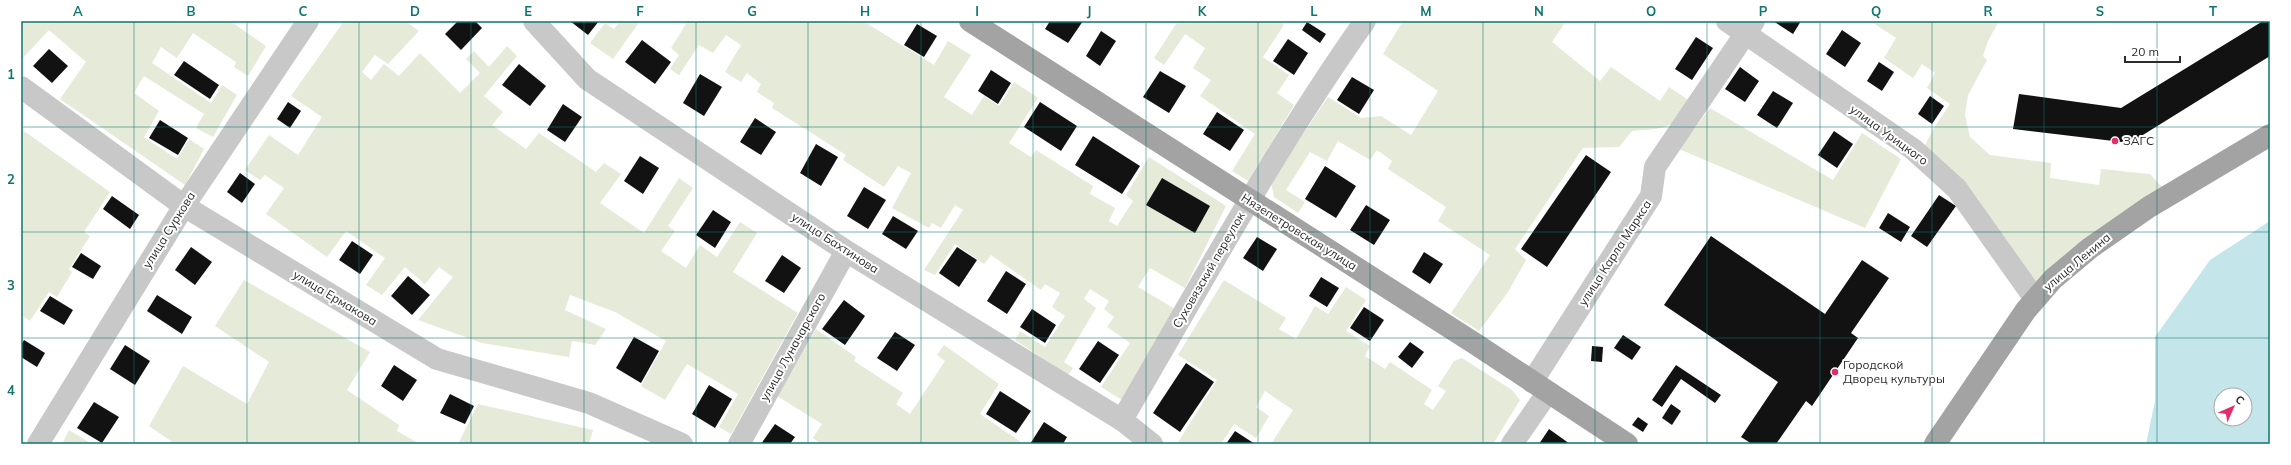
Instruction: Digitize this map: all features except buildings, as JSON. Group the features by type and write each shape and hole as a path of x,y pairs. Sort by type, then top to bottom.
{"main road":[{"name":"Нязепетровская улица","path":"970,21 1627,444"},
{"name":"улица Ленина","path":"1936,444 2035,299 2053,280 2090,248 2149,206 2270,135"}],"street":[{"name":"улица Суркова","path":"38,444 184,206 308,21"},
{"name":"улица Бахтинова","path":"534,21 587,79 846,251 1122,420 1152,444"},
{"name":"Суховязский переулок","path":"1122,420 1249,201 1340,57 1366,21"},
{"name":"улица Урицкого","path":"1727,21 1750,28 1913,149 1956,189 2035,299"},
{"name":"улица Карла Маркса","path":"1512,444 1540,387 1651,196 1655,167 1750,28"},
{"name":"улица Ермакова","path":"21,87 184,206 437,360 589,403 682,444"},
{"name":"улица Луначарского","path":"739,444 846,251"}],"green space":[{"path":"21,21 230,21 266,46 248,76 234,67 236,62 193,33 177,58 161,47 152,63 211,103 222,85 237,95 213,137 196,128 204,114 144,76 134,93 159,111 144,137 177,159 189,139 204,149 185,185 60,99 86,62 49,30 21,60"},
{"path":"344,21 405,21 419,31 388,64 375,55 362,72 371,80 384,64 399,76 420,53 460,93 480,73 466,59 474,51 489,67 507,46 517,56 484,96 503,112 492,125 526,149 539,133 596,172 604,163 621,174 600,203 644,233 679,178 693,188 668,226 675,231 661,251 686,268 700,245 717,257 740,222 757,233 733,272 798,313 731,434 719,427 738,394 687,364 665,400 641,386 666,341 615,312 570,295 565,310 606,329 595,345 572,341 569,357 482,343 418,320 453,277 439,267 425,284 405,267 382,295 366,285 385,258 346,231 327,257 266,214 284,188 265,175 260,180 245,170 269,135 298,155 322,117 291,96"},
{"path":"620,21 640,21 613,59 590,43 605,23 614,29"},
{"path":"688,21 863,21 934,65 948,41 971,55 944,97 972,115 984,96 999,106 1014,82 1038,98 1009,143 1031,157 1036,150 1093,186 1090,194 1115,208 1109,221 1117,226 1133,201 1126,195 1149,157 1226,206 1185,288 1150,268 1138,287 1175,309 1122,400 1101,387 1130,343 1107,327 1114,317 1104,309 1109,301 1090,289 1084,299 1096,308 1064,362 1073,368 1068,375 1015,340 1020,331 1045,347 1065,316 1052,307 1060,293 1045,284 1041,290 991,255 984,264 955,244 935,275 924,270 963,210 955,205 941,228 932,223 929,228 892,208 911,173 898,166 884,187 843,160 846,155 772,108 774,103 757,92 761,84 747,73 741,82 725,72 741,45 726,35 713,53 699,45 679,75 670,69 679,55 671,48"},
{"path":"1178,21 1278,21 1284,25 1263,57 1289,75 1277,93 1294,105 1248,181 1232,171 1255,134 1200,96 1211,80 1193,68 1205,48 1185,34 1164,65 1154,58"},
{"path":"1403,21 1566,21 1552,42 1600,81 1611,67 1660,101 1669,87 1690,101 1677,118 1667,126 1632,131 1619,147 1583,148 1515,249 1526,260 1508,292 1479,331 1451,313 1490,255 1438,221 1446,207 1388,169 1392,161 1377,150 1370,160 1338,141 1327,161 1310,152 1286,190 1305,202 1298,213 1274,197 1271,182 1328,97 1361,118 1381,116 1411,135 1438,91 1383,54"},
{"path":"1870,21 1999,21 1988,41 1983,56 1987,60 1968,95 1965,115 1970,137 1990,155 2051,163 2050,178 2099,185 2101,169 2150,174 2163,188 2111,220 2078,244 2034,286 1924,147 1934,128 1950,104 1927,88 1935,73 1922,64 1913,78 1884,58 1896,38"},
{"path":"1710,108 1833,180 1862,133 1901,159 1865,228 1679,149"},
{"path":"21,129 110,192 84,232 90,236 69,269 72,272 57,297 49,292 30,321 21,315"},
{"path":"244,280 370,352 347,390 399,425 397,431 420,444 169,444 171,441 149,426 183,366 247,404 269,362 215,326"},
{"path":"1224,280 1286,318 1279,329 1296,339 1315,306 1328,314 1346,287 1366,300 1346,331 1370,346 1365,356 1385,369 1390,362 1432,390 1424,404 1433,410 1446,391 1438,386 1454,361 1462,358 1512,390 1520,400 1493,444 1271,444 1293,410 1265,391 1256,407 1269,416 1256,438 1234,424 1221,444 1177,444 1217,380 1178,355"},
{"path":"816,329 856,357 854,361 903,393 896,404 910,414 945,361 937,355 944,345 999,384 980,414 1021,442 1020,444 821,444 813,438 822,424 777,396"},
{"path":"478,404 593,430 589,444 458,444"},
{"path":"69,430 92,444 62,444"}],"water":[{"path":"2270,221 2270,444 2146,444 2155,401 2155,337 2210,260"}],"place":[{"name":"ЗАГС","path":"2115,141"},
{"name":"Городской Дворец культуры","path":"1835,372"}]}
